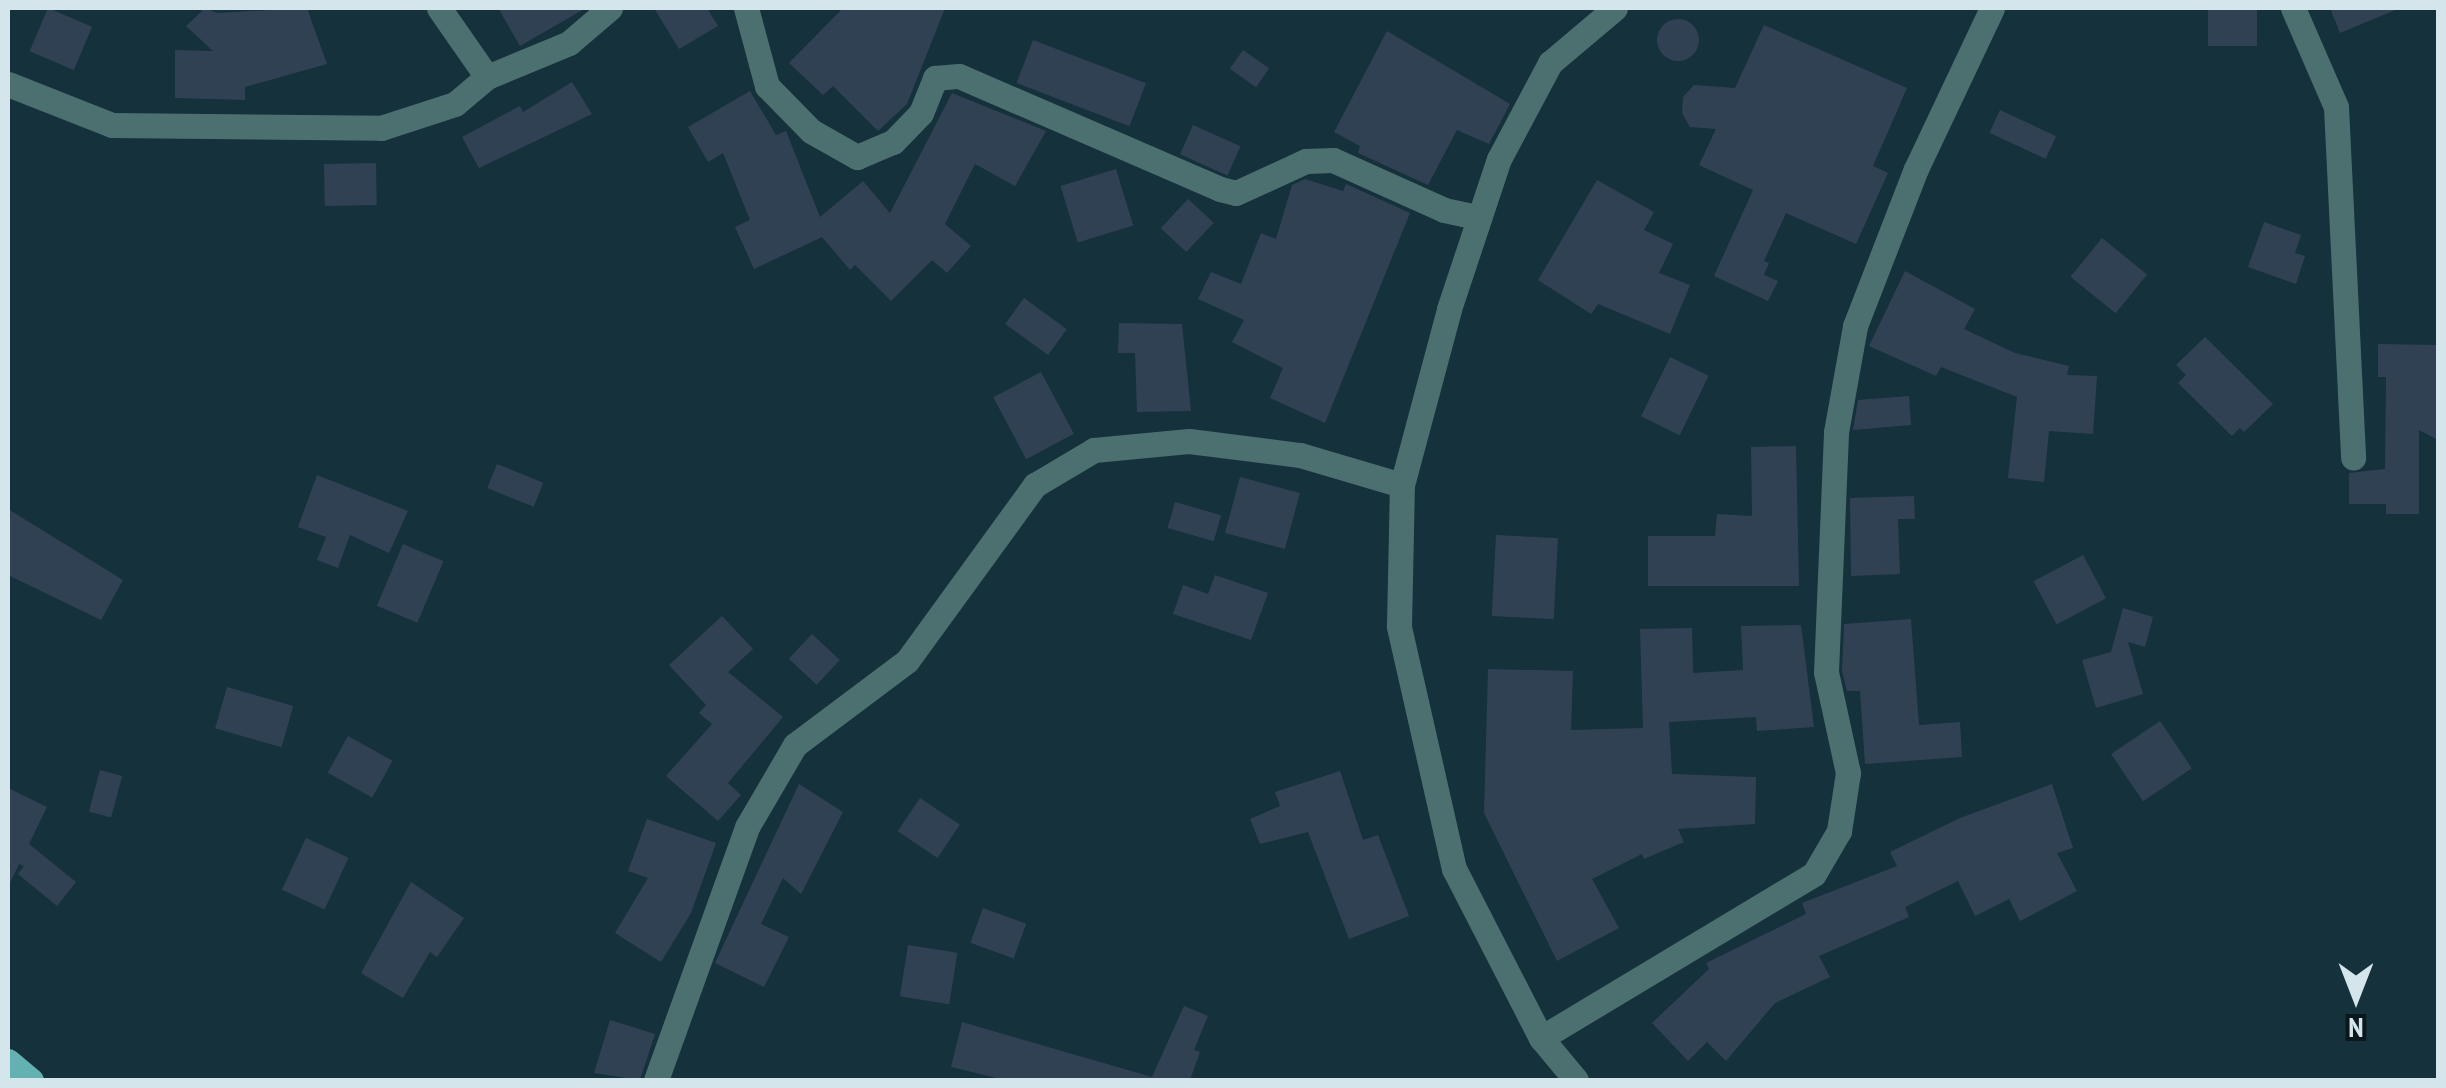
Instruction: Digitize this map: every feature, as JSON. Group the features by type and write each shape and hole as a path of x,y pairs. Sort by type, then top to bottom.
{"main road":[{"path":"8,1061 32,1080"}],"street":[{"path":"439,8 488,78"},
{"path":"8,84 112,125 381,128 455,104 488,78 569,43 610,8"},
{"path":"746,8 768,86 811,131 857,157 893,142 922,113 935,78 959,76 1220,189 1236,193 1306,162 1333,160 1444,210 1478,218"},
{"path":"1576,1080 1541,1038 1454,870 1399,626 1402,485 1478,218 1499,159 1550,63 1615,8"},
{"path":"1541,1038 1814,874 1839,831 1848,773 1826,672 1836,432 1852,343 1916,169 1992,8"},
{"path":"2293,8 2336,107 2355,183"},
{"path":"2336,107 2352,458"},
{"path":"656,1080 747,826 795,745 907,660 1035,485 1094,450 1189,440 1300,455 1402,485"}],"building":[{"path":"48,8 92,27 74,70 30,51"},
{"path":"205,8 217,13 307,8 327,64 245,87 245,100 175,98 175,50 213,51 186,26"},
{"path":"498,8 586,8 520,46"},
{"path":"654,8 707,8 718,26 679,49"},
{"path":"843,8 945,8 907,104 878,131 833,86 823,95 789,63"},
{"path":"2208,8 2257,8 2257,46 2208,46"},
{"path":"2330,8 2400,8 2340,33"},
{"path":"1678,19 1693,25 1699,40 1693,55 1678,61 1663,55 1657,40 1663,25"},
{"path":"1764,25 1907,88 1873,166 1888,173 1856,244 1786,213 1764,261 1769,263 1764,275 1778,281 1768,301 1714,276 1753,190 1699,165 1716,129 1690,127 1682,113 1683,97 1694,85 1735,88"},
{"path":"1387,31 1510,104 1489,144 1457,130 1428,185 1358,153 1360,146 1334,132"},
{"path":"1033,40 1146,83 1129,126 1017,83"},
{"path":"1243,50 1269,68 1256,87 1230,69"},
{"path":"572,82 592,114 479,168 462,137 520,106 523,112"},
{"path":"750,91 776,135 786,131 820,217 863,181 890,213 952,93 1046,131 1015,186 975,164 945,224 971,246 947,273 932,260 891,301 855,265 850,270 822,237 754,269 735,227 750,220 723,153 708,162 688,127"},
{"path":"2000,110 2056,136 2046,159 1989,133"},
{"path":"1193,125 1241,146 1227,175 1180,154"},
{"path":"376,163 377,205 325,206 324,164"},
{"path":"1116,169 1133,225 1078,242 1061,186"},
{"path":"1305,179 1343,191 1346,184 1410,213 1325,423 1270,398 1283,368 1232,342 1244,320 1198,299 1211,272 1241,284 1261,233 1276,239 1292,185"},
{"path":"1597,180 1654,212 1644,230 1673,244 1659,273 1690,285 1670,334 1598,304 1591,314 1538,280"},
{"path":"1188,199 1214,223 1186,252 1161,228"},
{"path":"2264,222 2301,235 2295,253 2305,256 2296,284 2248,267"},
{"path":"2102,238 2147,275 2116,313 2071,277"},
{"path":"1905,271 1975,309 1964,329 2015,353 2069,366 2067,375 2097,376 2093,434 2049,431 2044,482 2008,478 2017,397 1941,367 1936,376 1869,346"},
{"path":"1024,298 1067,329 1048,355 1005,324"},
{"path":"1119,323 1182,324 1191,411 1137,412 1135,353 1118,353"},
{"path":"2205,337 2273,404 2244,432 2240,428 2232,436 2178,383 2186,375 2176,365"},
{"path":"2378,344 2438,345 2438,440 2419,430 2419,514 2386,514 2386,504 2349,504 2349,473 2385,469 2386,377 2378,377"},
{"path":"1670,357 1709,376 1680,435 1641,416"},
{"path":"1041,372 1074,434 1026,459 993,397"},
{"path":"1909,396 1911,425 1853,430 1858,400"},
{"path":"1796,446 1799,586 1648,586 1648,536 1715,536 1717,514 1752,516 1751,447"},
{"path":"497,464 543,483 534,507 487,488"},
{"path":"317,475 408,511 389,553 350,535 338,568 317,560 326,537 298,527"},
{"path":"1240,477 1300,493 1285,549 1225,533"},
{"path":"1914,496 1915,519 1898,519 1900,574 1851,576 1850,498"},
{"path":"1175,502 1221,515 1214,541 1168,528"},
{"path":"8,509 123,580 101,620 8,575"},
{"path":"1496,535 1558,538 1554,619 1492,616"},
{"path":"403,544 444,561 417,623 377,606"},
{"path":"2083,555 2106,598 2057,625 2034,581"},
{"path":"1215,575 1268,593 1251,640 1173,614 1183,585 1208,594"},
{"path":"2123,608 2153,617 2145,647 2128,642 2143,694 2096,708 2082,660 2111,652"},
{"path":"722,616 753,649 728,672 783,717 728,783 741,795 718,821 666,776 712,724 699,713 706,705 669,665"},
{"path":"1911,619 1919,725 1960,722 1962,757 1865,764 1860,691 1847,691 1842,671 1844,624"},
{"path":"1801,625 1814,727 1757,731 1756,717 1669,722 1672,774 1756,777 1755,824 1678,829 1684,842 1644,859 1642,854 1592,879 1619,928 1557,961 1484,813 1488,669 1573,671 1571,730 1643,728 1640,629 1692,628 1693,673 1743,670 1741,626"},
{"path":"812,634 840,660 817,685 789,659"},
{"path":"227,687 293,706 281,747 215,728"},
{"path":"2160,721 2192,768 2143,801 2111,754"},
{"path":"348,736 393,761 372,797 328,773"},
{"path":"100,770 122,776 111,817 89,812"},
{"path":"1340,771 1363,840 1378,835 1409,916 1349,939 1308,832 1260,844 1250,819 1280,806 1275,792"},
{"path":"799,784 843,812 801,894 783,878 761,924 789,937 764,987 715,963"},
{"path":"2052,784 2073,848 2057,853 2077,891 2020,921 2009,899 1975,916 1958,881 1905,907 1909,917 1819,956 1830,977 1775,1003 1726,1061 1707,1042 1688,1061 1652,1023 1709,969 1706,963 1806,914 1802,903 1897,866 1890,852 1960,818"},
{"path":"8,788 47,807 29,844 76,882 57,906 18,874 24,866 19,864 8,887"},
{"path":"920,798 960,825 937,858 898,831"},
{"path":"647,819 716,843 691,913 661,962 615,933 648,878 628,871"},
{"path":"306,838 349,858 325,910 282,890"},
{"path":"411,882 464,918 437,957 430,952 403,998 361,973"},
{"path":"983,908 1026,924 1014,959 970,943"},
{"path":"908,945 957,953 949,1004 900,996"},
{"path":"1184,1006 1208,1016 1194,1050 1200,1052 1190,1080 1005,1080 951,1067 962,1022 1152,1077"},
{"path":"610,1020 655,1034 640,1080 594,1073"}]}
